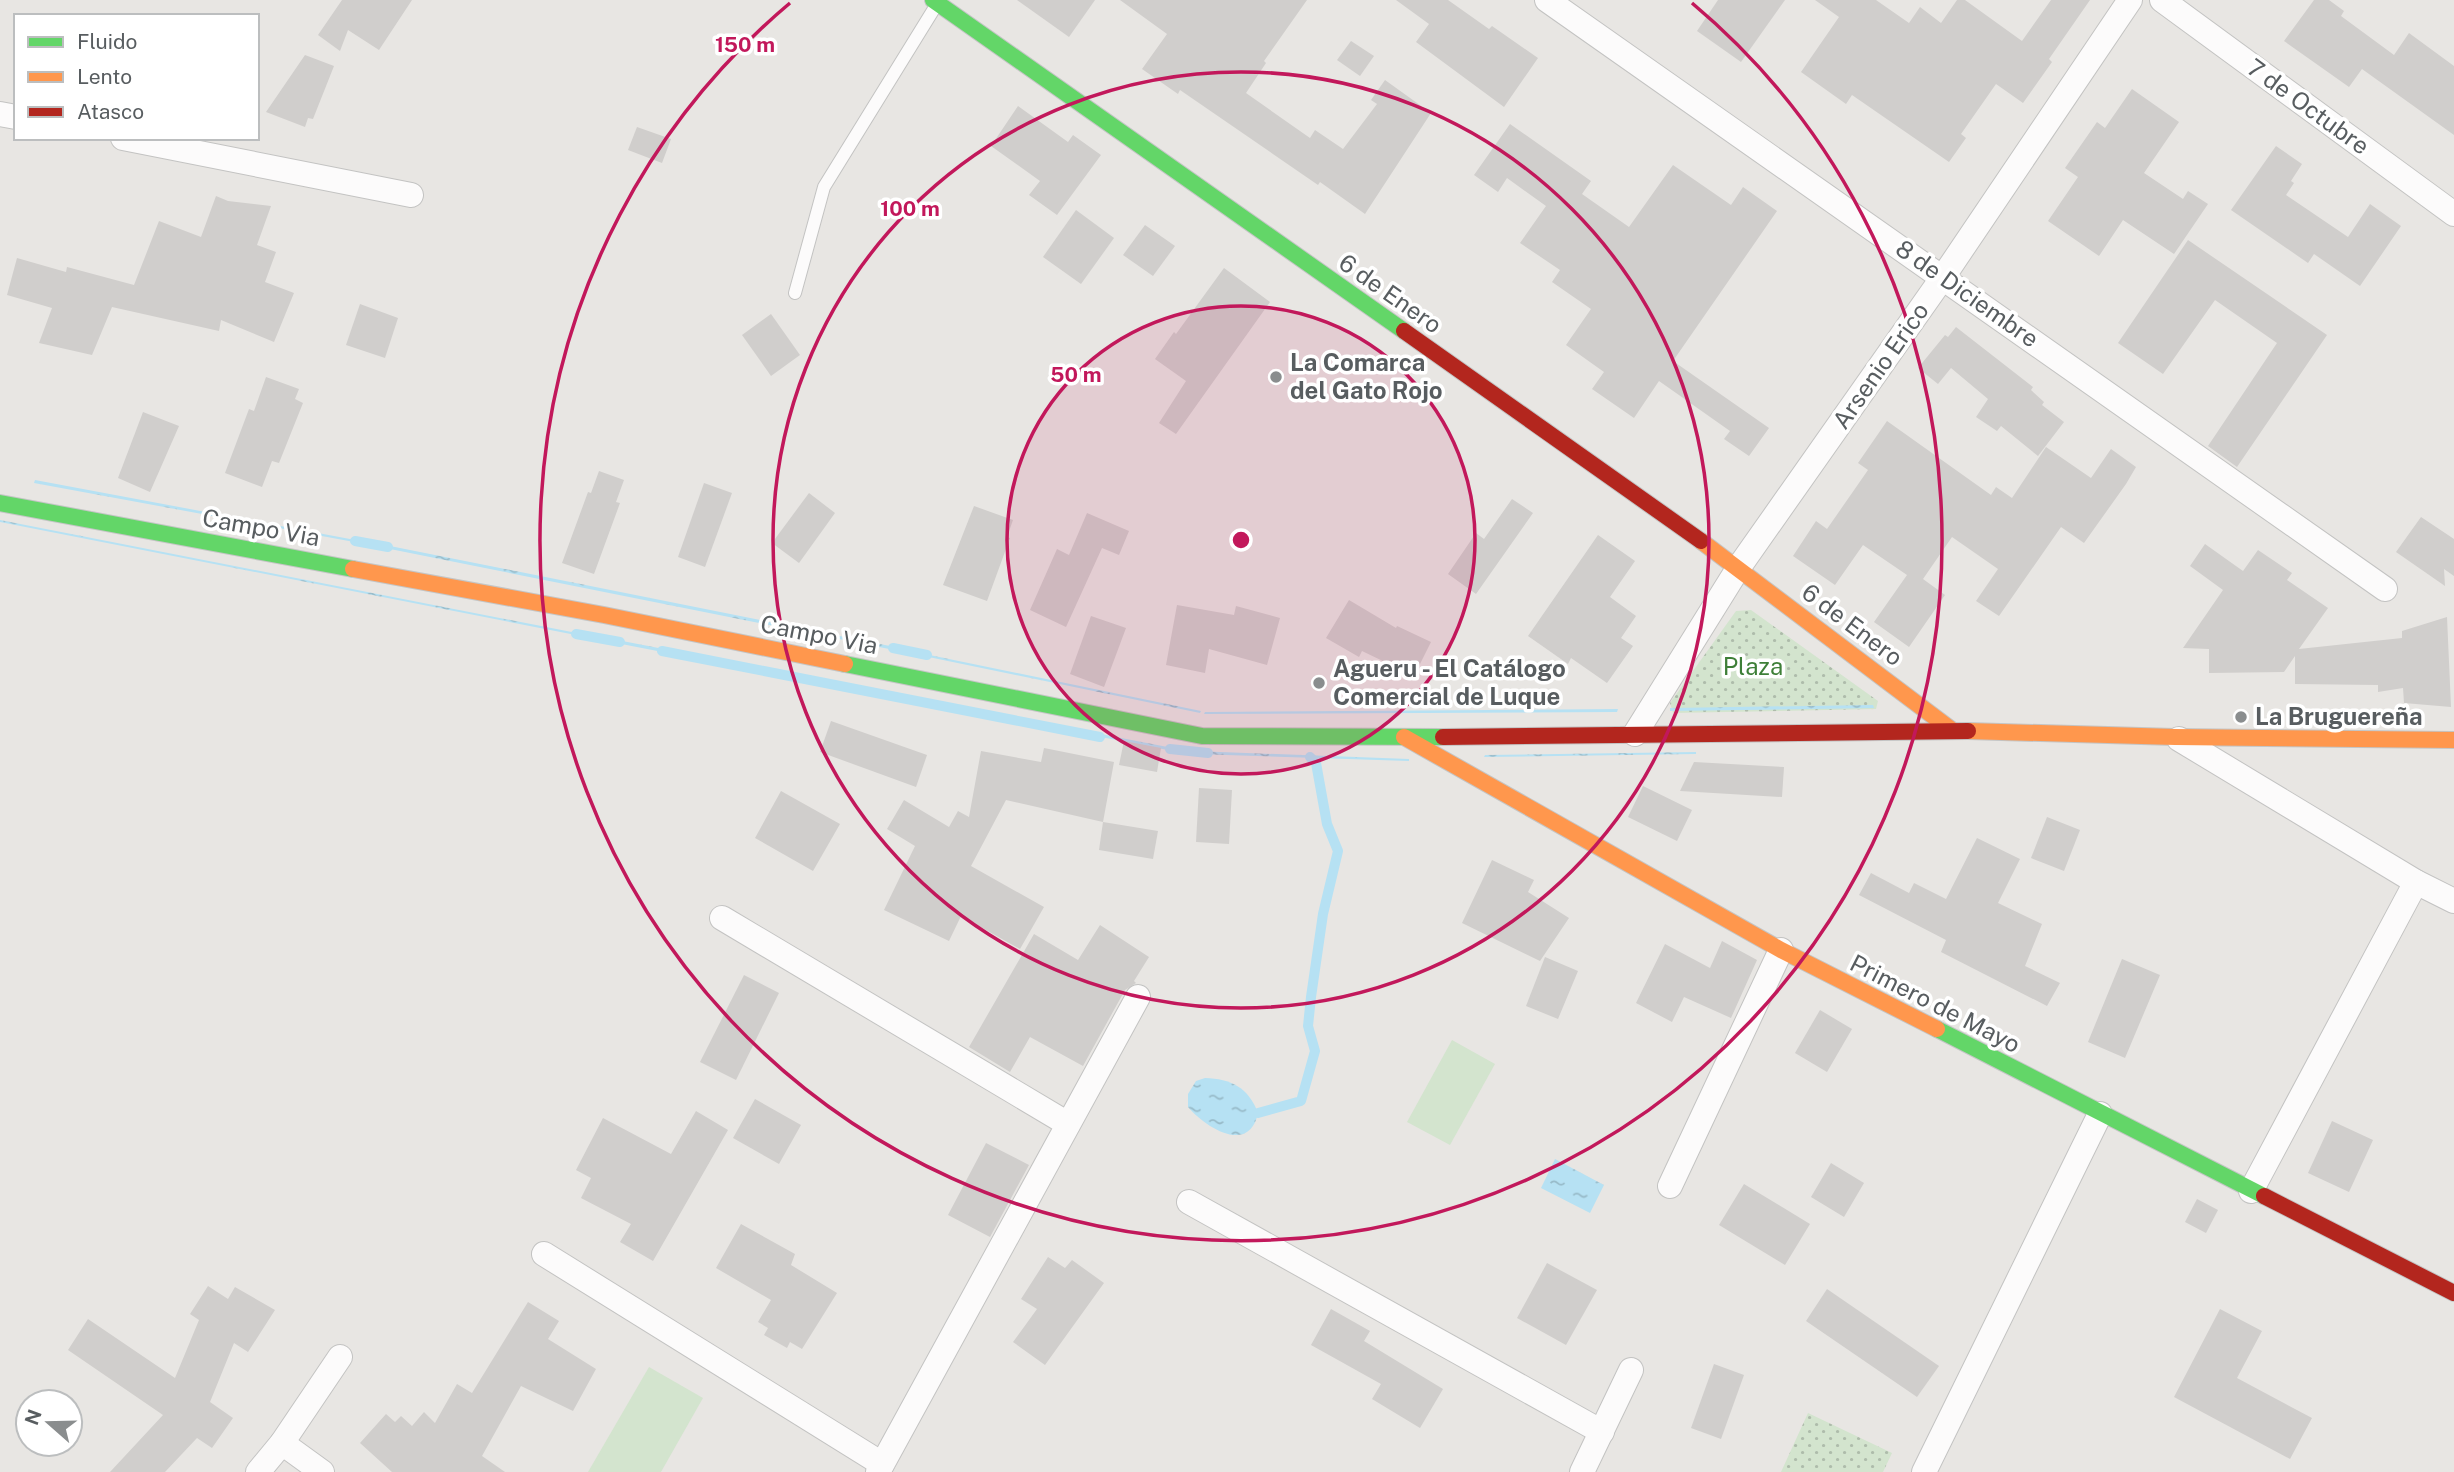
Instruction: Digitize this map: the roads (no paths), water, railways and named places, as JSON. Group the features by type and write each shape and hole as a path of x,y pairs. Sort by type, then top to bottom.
{"street":[{"name":"8 de Diciembre","path":"1547,0 2385,589"},
{"name":"Arsenio Erico","path":"1635,734 1739,567 1943,277 2130,0"},
{"name":"7 de Octubre","path":"2162,0 2454,214"},
{"name":"6 de Enero","path":"937,1 1739,567 1953,731"},
{"path":"133,140 411,195"},
{"name":"Campo Via","path":"0,503 604,615 1202,736 1404,737 1953,731 2454,740"},
{"name":"Primero de Mayo","path":"1404,737 1781,950 2454,1293"},
{"path":"2175,737 2416,882 2454,901"},
{"path":"2251,1191 2416,882"},
{"path":"722,918 1068,1124"},
{"path":"1670,1186 1781,950"},
{"path":"544,1254 879,1468 1138,997"},
{"path":"1924,1472 2100,1114"},
{"path":"1189,1202 1602,1432"},
{"path":"258,1472 282,1443 340,1357"},
{"path":"1582,1472 1631,1370"},
{"path":"282,1443 322,1472"}],"lane":[{"path":"795,293 824,187 937,1"}],"water":[{"path":"35,480 366,542 365,544 34,483"},
{"path":"0,520 587,635 586,637"},
{"path":"375,543 905,649 904,652 375,546"},
{"path":"607,638 1183,750 1183,753 606,641"},
{"path":"915,652 1201,711 1200,713 914,654"},
{"path":"1873,705 1874,708 1670,711 1670,708"},
{"path":"1618,709 1617,712 1204,714 1205,712"},
{"path":"1195,751 1409,759 1409,761 1194,754"},
{"path":"1696,754 1484,757 1485,755"},
{"path":"1205,1078 1223,1080 1238,1086 1249,1097 1258,1113 1253,1126 1246,1133 1226,1134 1205,1123 1188,1107 1188,1094 1196,1081"},
{"path":"1555,1159 1604,1185 1590,1213 1541,1188"}],"waterway":[{"path":"355,541 388,547"},
{"path":"576,634 620,642"},
{"path":"893,648 927,655"},
{"path":"662,651 1100,737"},
{"path":"1170,749 1208,753"},
{"path":"1258,1113 1301,1101 1315,1051 1308,1026 1311,997 1323,914 1338,851 1327,824 1316,763 1310,757"}],"place":[{"name":"La Comarca del Gato Rojo","path":"1276,377"},
{"name":"Agueru - El Catálogo Comercial de Luque","path":"1319,683"},
{"name":"La Bruguereña","path":"2241,717"}],"park label":[{"name":"Plaza","path":"1753,667"}]}
